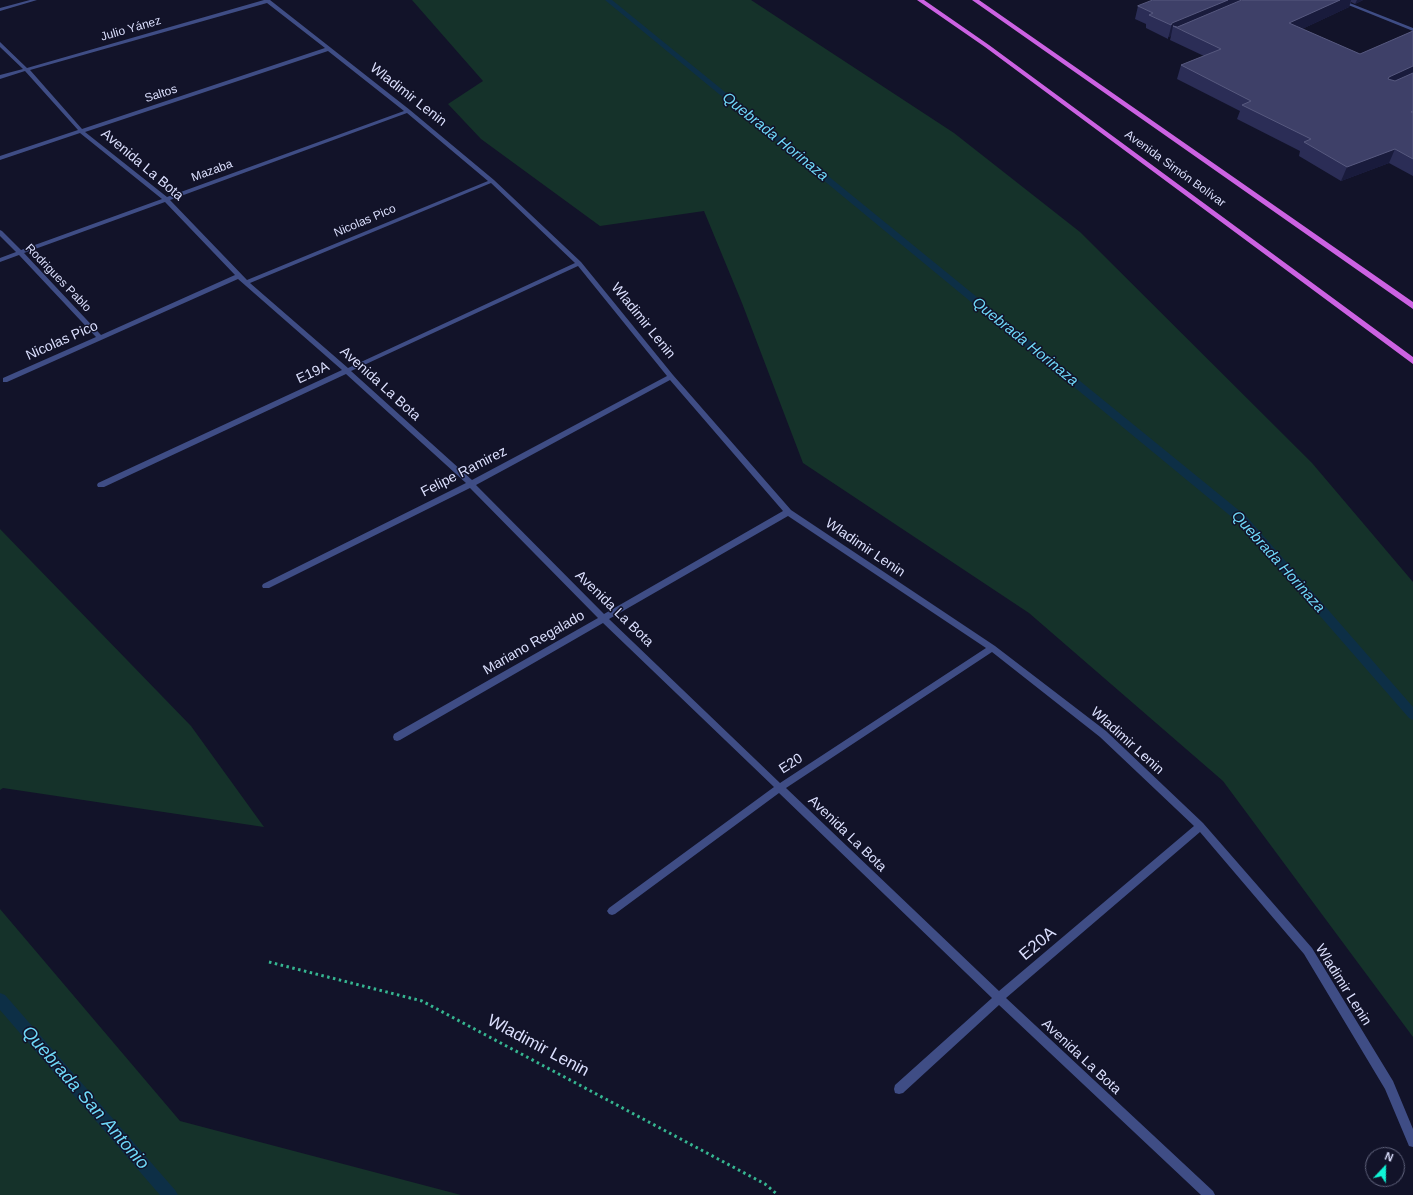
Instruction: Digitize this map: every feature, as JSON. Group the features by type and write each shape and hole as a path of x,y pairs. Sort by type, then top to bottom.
{"highway":[{"name":"Avenida Simón Bolívar","path":"920,0 987,46 1413,360"},
{"name":"Avenida Simón Bolívar","path":"975,0 1413,306"}],"street":[{"path":"0,10 35,0"},
{"path":"1338,0 1413,30"},
{"name":"Wladimir Lenin","path":"267,1 408,110 492,181 580,263 671,377 788,512 992,648 1103,734 1200,826 1308,951 1389,1086 1413,1142"},
{"name":"Julio Yánez","path":"0,77 267,1"},
{"name":"Avenida La Bota","path":"0,44 26,69 81,131 166,199 239,276 347,371 471,484 603,618 781,787 999,998 1209,1195"},
{"name":"Saltos","path":"0,158 328,49"},
{"name":"Mazaba","path":"0,260 408,110"},
{"name":"Nicolas Pico","path":"247,282 492,181"},
{"name":"Rodrigues Pablo","path":"0,232 100,338"},
{"name":"E19A","path":"101,485 580,263"},
{"name":"Nicolas Pico","path":"5,380 239,276"},
{"name":"Felipe Ramirez","path":"266,586 471,484 671,377"},
{"name":"Mariano Regalado","path":"397,737 788,512"},
{"name":"E20","path":"612,911 781,787 992,648"},
{"name":"E20A","path":"899,1088 999,998 1200,826"}],"path":[{"name":"Wladimir Lenin","path":"269,962 422,1001 765,1184 778,1195"}],"green space":[{"path":"412,0 751,0 954,133 1080,232 1312,463 1413,582 1413,1037 1223,781 1029,613 803,463 742,303 704,211 600,226 481,139 448,104 483,81"},
{"path":"0,529 191,726 264,827 3,788 0,790"},
{"path":"0,909 180,1121 461,1195 0,1195"}],"building":[{"path":"1153,0 1228,0 1172,23 1171,25 1149,15 1153,13 1138,6"},
{"path":"1242,0 1340,0 1289,23 1360,54 1413,31 1413,66 1389,77 1388,79 1395,81 1413,73 1413,111 1411,112 1413,112 1413,159 1395,149 1347,167 1304,142 1311,139 1242,105 1251,101 1181,65 1221,49 1173,26 1177,27"}],"waterway":[{"name":"Quebrada Horinaza","path":"608,0 1243,520 1413,715"},
{"name":"Quebrada San Antonio","path":"0,1000 170,1195"}]}
